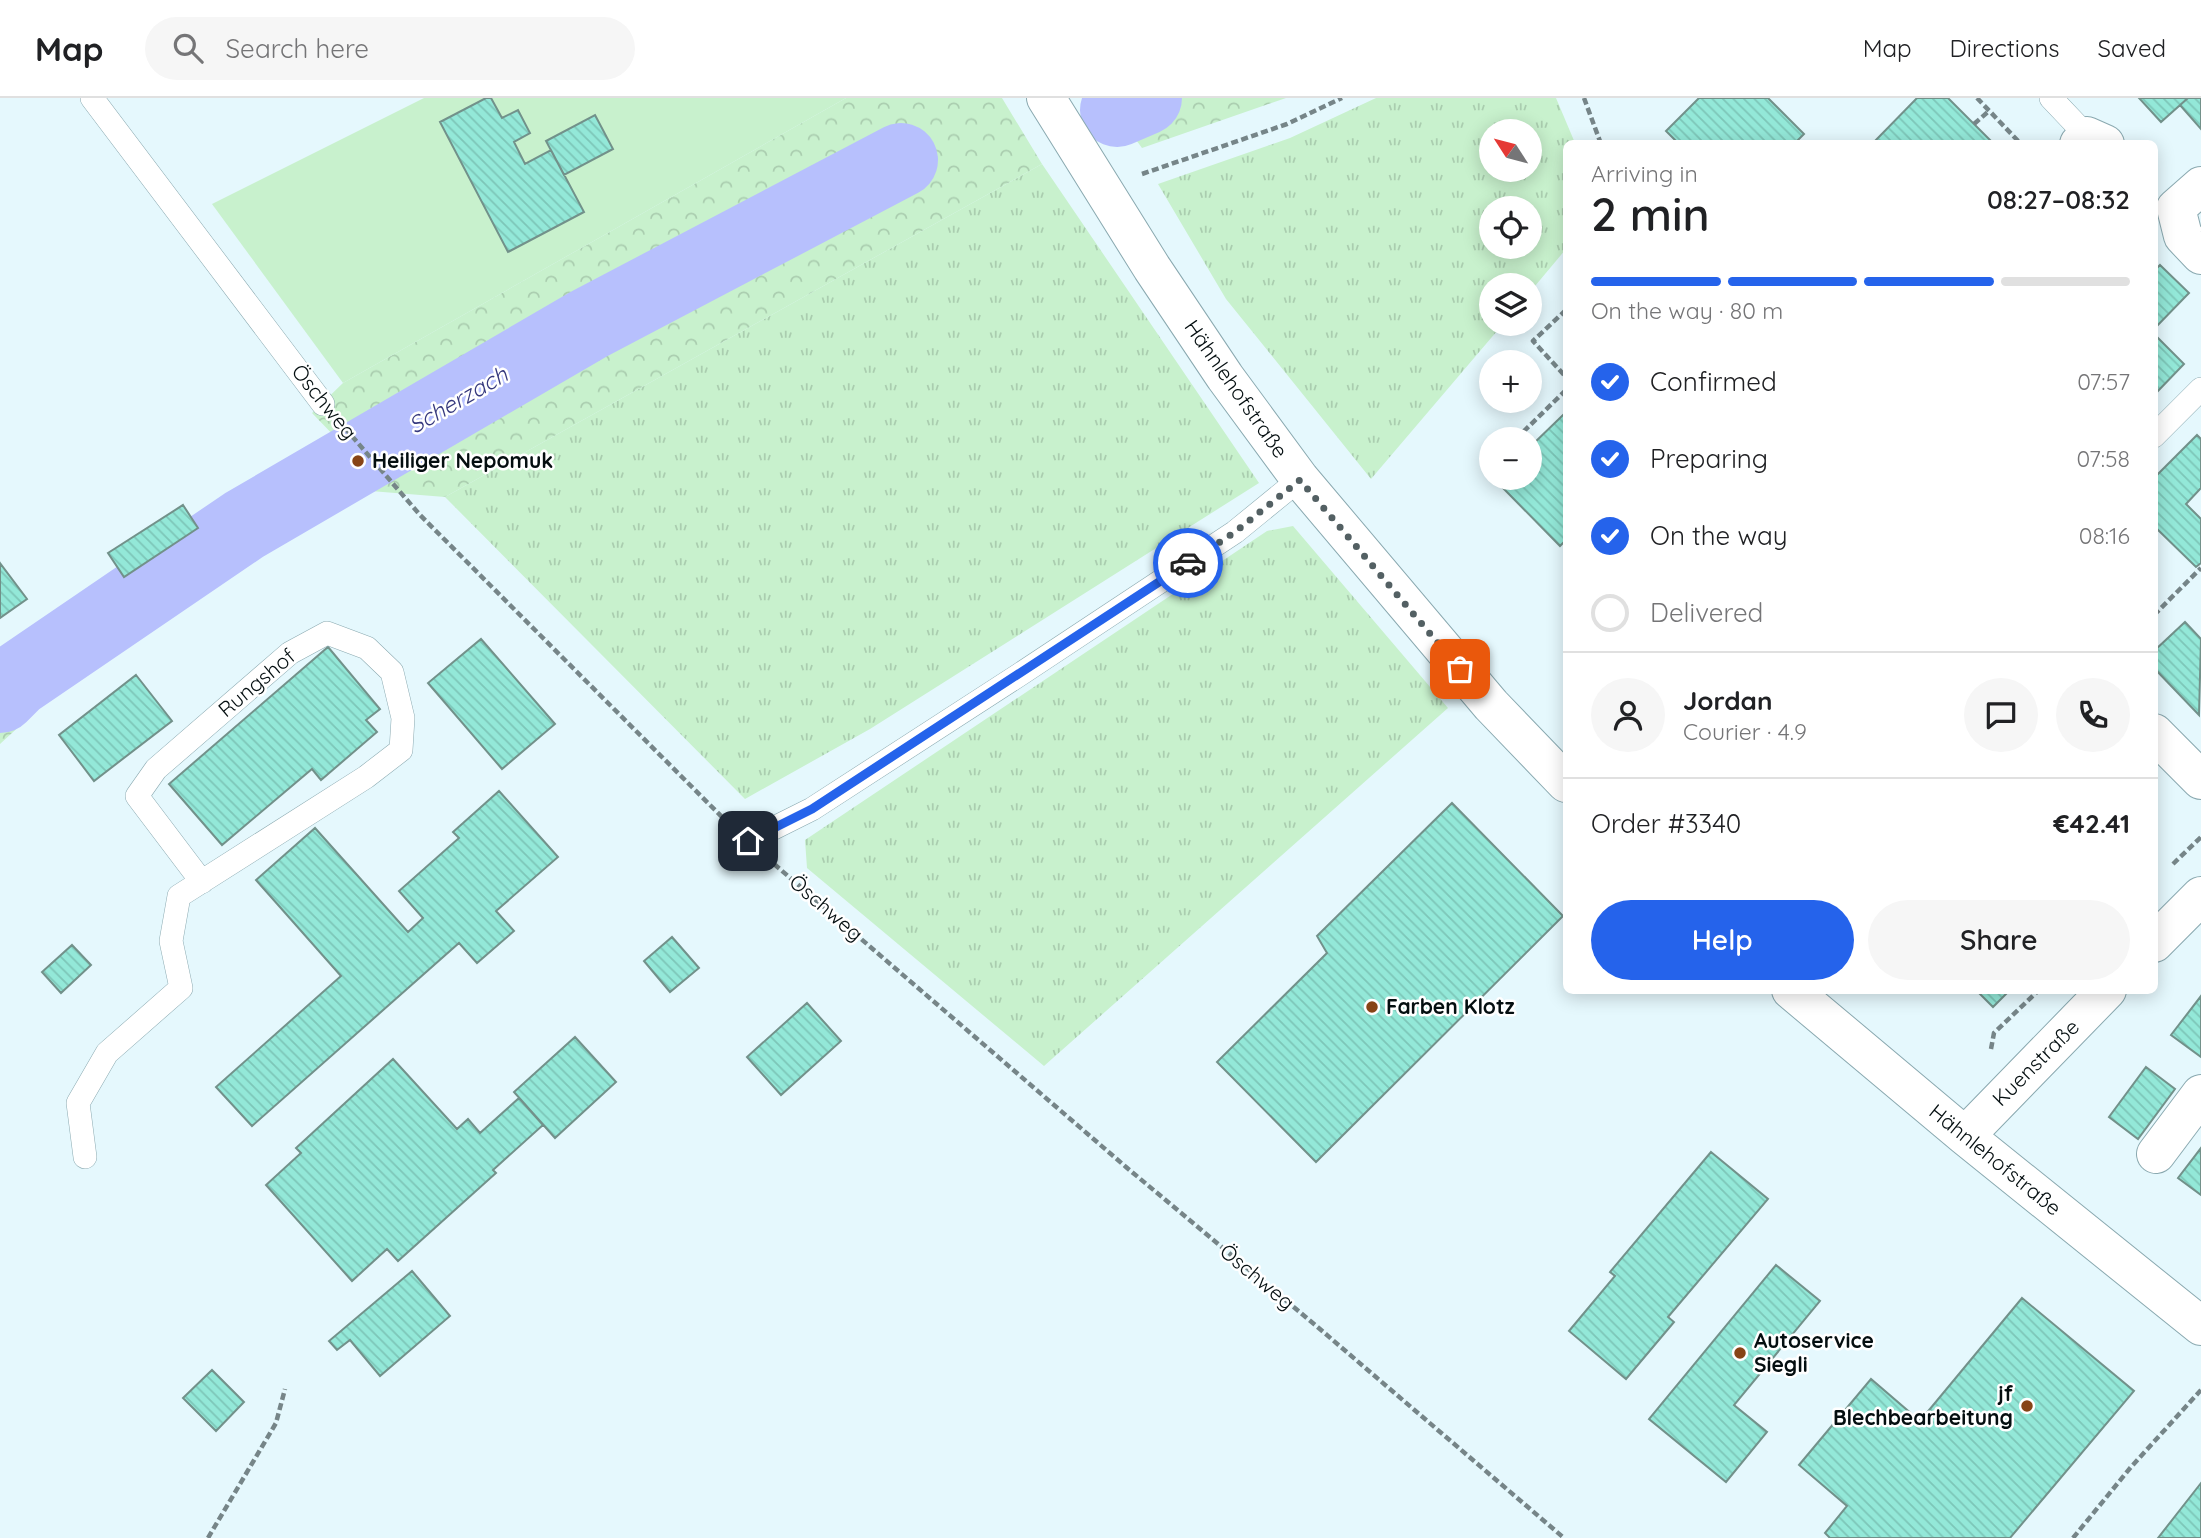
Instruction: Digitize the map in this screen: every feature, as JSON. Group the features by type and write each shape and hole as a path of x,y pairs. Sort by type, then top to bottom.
{"street":[{"name":"Hähnlehofstraße","path":"1046,98 1152,268 1225,377 1300,480 1491,705 1563,780"},
{"path":"2177,193 2183,236 2201,255"},
{"path":"2158,737 2201,780"},
{"path":"2158,939 2201,896"},
{"name":"Hähnlehofstraße","path":"1796,994 1965,1136 2201,1326"},
{"name":"Kuenstraße","path":"1965,1136 2103,994"},
{"path":"2156,1154 2201,1094"}],"lane":[{"name":"Öschweg","path":"92,98 323,404"},
{"path":"2051,98 2089,140"},
{"path":"2158,432 2201,389"},
{"path":"748,841 812,809 1019,675 1235,532 1300,480"},
{"name":"Rungshof","path":"85,1157 78,1102 107,1053 181,988 171,941 179,896 202,882 366,777 401,750 403,718 392,672 368,648 327,633 290,653 156,769 137,796 202,882"}],"path":[{"path":"1137,176 1287,124 1342,98"},
{"path":"1584,98 1600,140"},
{"path":"1977,98 2017,140"},
{"path":"1975,124 1989,111"},
{"path":"1563,313 1533,341 1563,374"},
{"path":"1528,427 1563,393"},
{"name":"Öschweg","path":"323,404 420,515 748,841 1126,1167 1564,1538"},
{"path":"2158,611 2201,568"},
{"path":"2164,872 2201,837"},
{"path":"1990,1058 1994,1034 2035,994"},
{"path":"208,1538 276,1423 285,1390"},
{"path":"2073,1538 2131,1467 2201,1390"}],"green space":[{"path":"424,98 846,98 343,383 212,204"},
{"path":"846,98 1002,98 1042,164 445,497 358,490 73,677 0,744 0,667 124,577 198,528 340,442 312,413 343,383"},
{"path":"1105,98 1286,98 1142,148"},
{"path":"1376,98 1556,98 1574,140 1563,140 1563,253 1542,278 1542,273 1479,273 1479,336 1493,336 1371,479 1226,299 1158,184 1290,138"},
{"path":"1042,164 1259,483 870,729 745,799 445,497"},
{"path":"1293,526 1448,708 1044,1066 807,868 805,840 1267,531"}],"building":[{"path":"486,98 491,98 502,118 518,110 530,133 514,142 525,164 551,150 584,212 508,252 440,122"},
{"path":"1699,98 1768,98 1804,134 1798,140 1675,140 1666,131"},
{"path":"1917,98 1948,98 1990,140 1876,140"},
{"path":"2139,98 2188,98 2161,122"},
{"path":"2188,98 2201,98 2201,129 2180,105"},
{"path":"595,115 613,149 564,175 546,141"},
{"path":"2160,265 2189,293 2158,325"},
{"path":"2158,338 2184,364 2158,391"},
{"path":"1563,415 1563,543 1560,546 1505,490 1542,490 1542,435"},
{"path":"2197,435 2201,439 2201,488 2186,504 2201,519 2201,563 2196,567 2158,530 2158,474"},
{"path":"183,505 198,528 124,577 108,553"},
{"path":"0,563 27,599 0,618"},
{"path":"2185,622 2201,639 2199,715 2158,672 2158,647"},
{"path":"481,639 555,724 502,769 428,683"},
{"path":"328,647 380,709 366,720 377,732 321,780 312,769 222,845 169,784"},
{"path":"136,675 172,721 94,781 59,735"},
{"path":"499,791 558,857 496,911 514,931 477,963 459,943 252,1126 216,1087 341,976 256,880 315,828 408,932 423,918 399,891 459,838 453,832"},
{"name":"Farben Klotz","path":"1452,803 1563,916 1316,1162 1217,1062 1327,953 1317,936"},
{"path":"672,937 699,968 670,992 644,961"},
{"path":"72,945 91,965 61,993 42,972"},
{"path":"1980,994 2006,994 1993,1007"},
{"path":"2201,996 2201,1057 2171,1035"},
{"path":"807,1003 841,1041 781,1095 747,1057"},
{"path":"575,1037 616,1082 555,1138 514,1092"},
{"path":"393,1059 457,1129 468,1119 480,1133 519,1098 543,1125 493,1170 496,1173 398,1261 387,1249 352,1281 266,1185 301,1153 296,1148"},
{"path":"2146,1067 2175,1089 2138,1139 2109,1117"},
{"path":"2201,1148 2201,1195 2178,1178"},
{"path":"1711,1152 1768,1199 1668,1317 1674,1322 1626,1379 1569,1331 1615,1276 1610,1272"},
{"name":"Autoservice Siegli","path":"1776,1265 1820,1301 1734,1405 1767,1432 1726,1482 1649,1419"},
{"path":"412,1271 450,1316 380,1376 350,1340 337,1350 329,1341"},
{"name":"jf Blechbearbeitung","path":"2022,1298 2134,1391 2010,1538 1830,1538 1825,1533 1847,1506 1799,1465 1871,1379 1920,1421"},
{"path":"212,1370 244,1402 216,1431 183,1398"},
{"path":"2201,1483 2201,1538 2158,1538"}],"waterway":[{"name":"Scherzach","path":"1117,110 1145,98"},
{"name":"Scherzach","path":"0,696 15,681 244,525 589,324 901,160"}],"way so far":[{"path":"1188,563 1235,532 1300,480 1460,669"}],"place":[{"name":"Heiliger Nepomuk","path":"358,461"},
{"name":"Farben Klotz","path":"1372,1007"},
{"name":"Autoservice Siegli","path":"1740,1353"},
{"name":"jf Blechbearbeitung","path":"2027,1406"}],"route":[{"path":"748,841 812,809 1188,563"}]}
